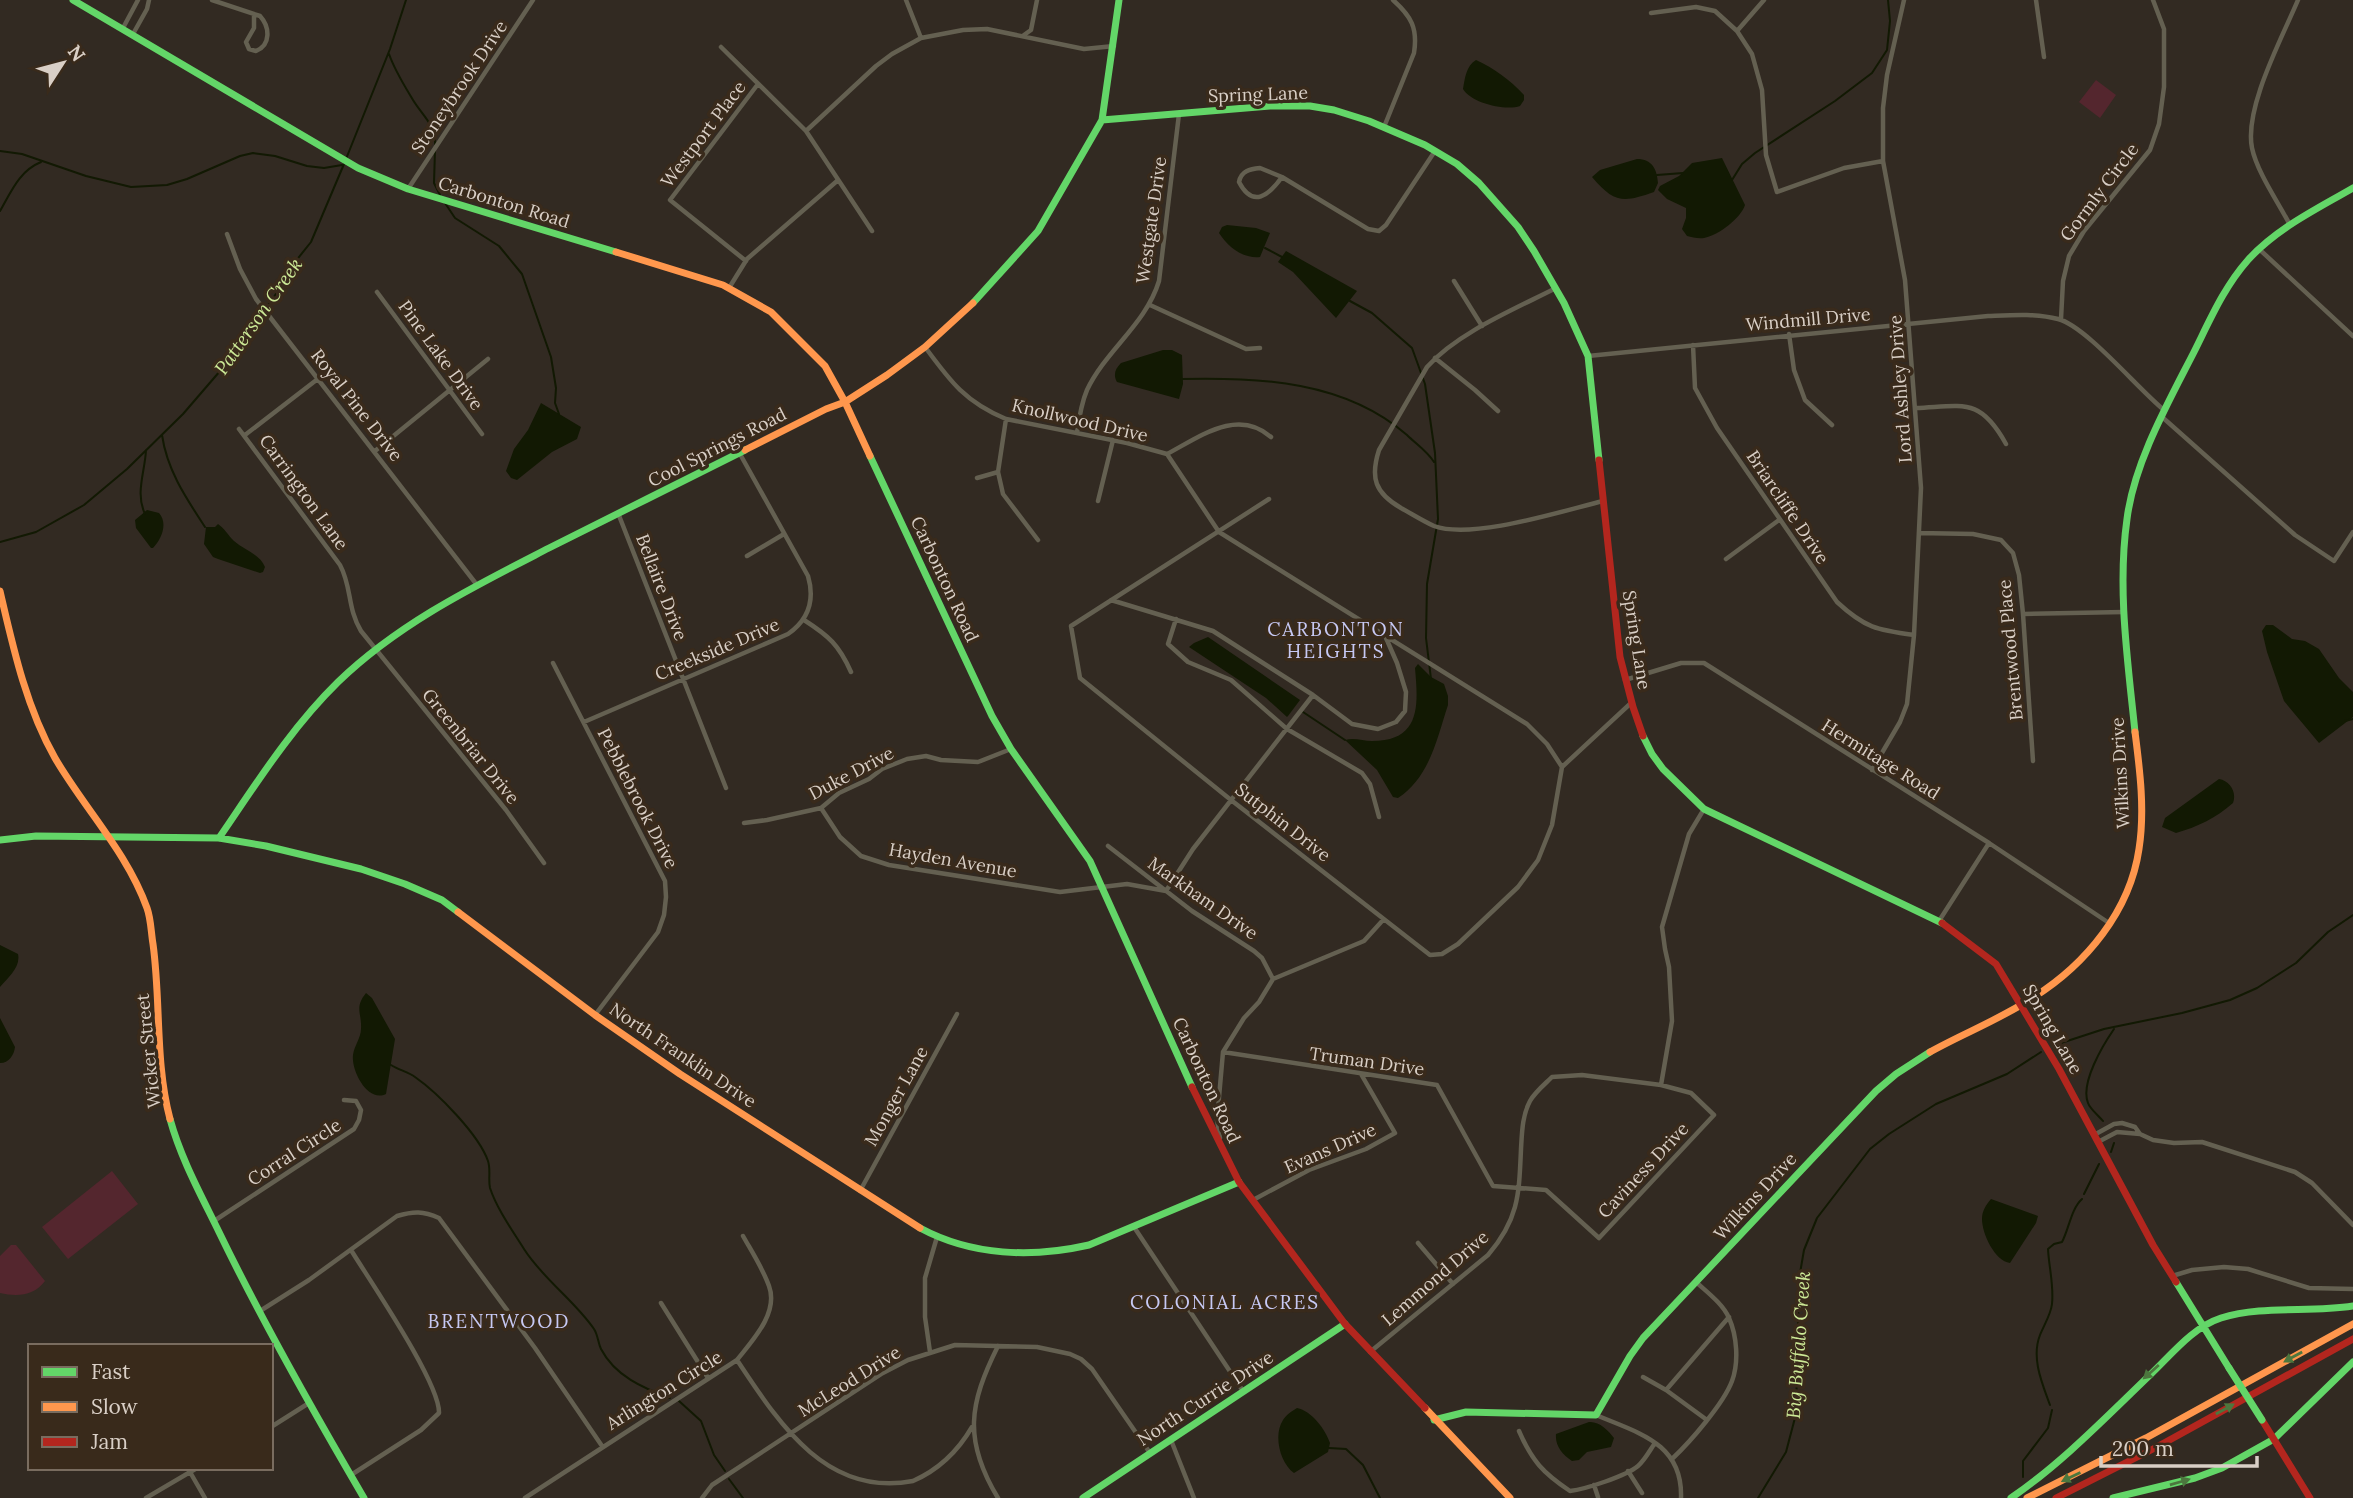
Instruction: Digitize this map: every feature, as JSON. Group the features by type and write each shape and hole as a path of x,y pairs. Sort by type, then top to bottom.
{"main road":[{"name":"Carbonton Road","path":"73,0 358,167 408,189 729,288 771,312 825,366 845,402 983,699 1011,749 1081,848 1103,887 1221,1149 1239,1182 1369,1352 1510,1498"},
{"name":"Cool Springs Road","path":"219,838 293,732 339,680 374,649 477,585 845,402 888,375 925,347 980,296 1038,231 1102,120 1119,0"},
{"name":"Spring Lane","path":"1102,120 1300,105 1336,110 1384,127 1435,151 1457,164 1490,194 1519,228 1556,288 1575,323 1588,356 1620,657 1632,703 1651,753 1679,787 1704,809 1939,920 1996,964 2022,1005 2171,1276 2274,1439 2306,1496"},
{"name":"Wilkins Drive","path":"1595,1415 1643,1338 1854,1112 1888,1080 1917,1058 2022,1005 2054,984 2083,959 2109,923 2128,891 2134,874 2141,825 2124,612 2125,544 2130,495 2163,413 2217,305 2238,271 2259,249 2290,225 2353,188"},
{"name":"Wicker Street","path":"0,591 18,666 54,756 134,874 148,911 156,967 161,1062 169,1114 178,1147 260,1311 363,1498"},
{"name":"North Franklin Drive","path":"0,840 36,836 219,838 266,846 362,869 442,900 595,1015 680,1074 903,1219 937,1237 978,1250 1039,1253 1088,1245 1239,1182"},
{"path":"2011,1498 2036,1481 2202,1326 2216,1318 2234,1314 2311,1312 2353,1306"},
{"name":"North Currie Drive","path":"1083,1498 1345,1324"},
{"path":"2027,1498 2134,1445 2353,1324"},
{"path":"2056,1498 2155,1448 2353,1339"},
{"path":"2113,1498 2222,1468 2274,1439 2318,1393 2353,1362"},
{"path":"1434,1419 1466,1412 1595,1415"}],"street":[{"path":"123,28 138,0"},
{"path":"133,34 149,0"},
{"path":"212,0 254,15 263,20 267,29 263,47 256,51 249,49 246,42 254,29 254,15"},
{"name":"Stoneybrook Drive","path":"408,189 533,0"},
{"path":"906,0 922,38"},
{"path":"1023,35 1031,30 1037,0"},
{"path":"1384,127 1416,42 1410,16 1393,0"},
{"path":"1737,31 1764,0"},
{"name":"Lord Ashley Drive","path":"1872,770 1900,722 1907,704 1914,635 1921,488 1905,280 1883,162 1884,99 1904,0"},
{"path":"2036,0 2044,57"},
{"name":"Gormly Circle","path":"2060,319 2063,281 2069,256 2084,231 2150,150 2159,124 2164,87 2164,29 2153,0"},
{"path":"2290,225 2255,159 2251,131 2256,104 2298,0"},
{"path":"1651,13 1696,7 1715,11 1737,31 1752,54 1762,90 1766,155 1777,192 1844,168 1883,162"},
{"path":"806,131 876,66 922,38 987,29 1084,49 1114,46"},
{"path":"721,47 806,131 872,231"},
{"name":"Westport Place","path":"746,261 670,200 758,84"},
{"name":"Westgate Drive","path":"1077,433 1080,410 1090,386 1150,305 1160,281 1179,114"},
{"path":"1282,177 1273,190 1261,197 1248,193 1239,182 1240,177 1249,169 1260,168 1282,177 1368,229 1379,231 1386,226 1435,151"},
{"path":"729,288 746,261 837,181"},
{"name":"Royal Pine Drive","path":"227,234 240,269 256,299 477,585"},
{"path":"2259,249 2353,336"},
{"path":"1454,281 1482,326"},
{"path":"1556,288 1482,326 1435,358 1378,450 1374,466 1376,484 1387,500 1435,526 1456,530 1482,530 1603,501"},
{"name":"Pine Lake Drive","path":"377,292 482,434"},
{"path":"1150,305 1246,349 1260,348"},
{"name":"Windmill Drive","path":"1588,356 1789,334 2006,315 2060,319 2083,334 2163,413 2295,535 2334,561 2353,532"},
{"path":"1789,334 1794,370 1805,400 1832,425"},
{"name":"Briarcliffe Drive","path":"1693,345 1695,388 1717,428 1837,602 1854,618 1877,630 1914,635"},
{"name":"Knollwood Drive","path":"925,347 955,387 987,411 1006,419 1113,440 1167,454 1219,531 1527,724 1546,744 1562,767"},
{"path":"1435,358 1498,411"},
{"path":"375,451 488,359"},
{"path":"245,435 319,378"},
{"path":"1916,408 1966,405 1983,413 1999,431 2006,444"},
{"path":"1006,419 998,472 1003,494 1038,540"},
{"path":"1167,454 1208,430 1236,424 1263,430 1271,437"},
{"name":"Carrington Lane","path":"239,429 340,565 347,581 352,613 374,649"},
{"path":"1098,501 1113,440"},
{"name":"Creekside Drive","path":"584,722 788,634 804,620 809,609 811,587 808,576 740,454"},
{"path":"977,478 998,472"},
{"name":"Sutphin Drive","path":"1269,499 1071,626 1080,678 1430,955 1442,954 1458,944 1518,887 1538,860 1552,825 1562,767"},
{"name":"Bellaire Drive","path":"618,513 726,788"},
{"path":"1726,559 1779,520"},
{"name":"Brentwood Place","path":"1919,533 1973,534 2001,540 2013,553 2019,575 2023,614 2033,761"},
{"path":"747,556 784,534"},
{"path":"1110,600 1213,631 1313,695 1352,724 1378,729 1396,722 1405,711 1406,692 1385,636"},
{"path":"2023,614 2124,612"},
{"path":"1176,619 1168,644 1188,662 1231,680 1287,729 1362,773 1370,783 1379,817"},
{"path":"804,620 832,640 851,672"},
{"name":"Greenbriar Drive","path":"374,649 506,810 544,863"},
{"name":"Pebblebrook Drive","path":"553,663 665,881 664,915 658,932 595,1015"},
{"name":"Hermitage Road","path":"1625,680 1681,663 1704,663 1989,843 2109,923"},
{"path":"1166,891 1193,849 1313,695"},
{"path":"1562,767 1632,703"},
{"name":"Duke Drive","path":"744,823 821,808 839,793 869,779 882,769 907,759 926,756 941,760 978,762 1011,749"},
{"name":"Hayden Avenue","path":"821,808 840,837 861,856 889,865 1060,892 1127,884 1166,891"},
{"path":"1661,1085 1672,1021 1669,967 1662,927 1689,834 1704,809"},
{"path":"1939,920 1989,843"},
{"name":"Markham Drive","path":"1108,846 1166,891 1254,951 1262,958 1273,979"},
{"path":"1221,1149 1217,1120 1223,1052 1244,1018 1259,1002 1273,979 1364,941 1383,920"},
{"name":"Monger Lane","path":"860,1191 957,1013"},
{"name":"Truman Drive","path":"1223,1052 1437,1085 1493,1186 1546,1190 1599,1238"},
{"name":"Evans Drive","path":"1253,1200 1308,1170 1366,1149 1395,1133 1361,1074"},
{"name":"Lemmond Drive","path":"1369,1352 1488,1255 1503,1237 1515,1210 1519,1189 1522,1124 1531,1100 1552,1077 1582,1074 1661,1085 1691,1093 1714,1115 1708,1122"},
{"name":"Corral Circle","path":"213,1221 354,1129 361,1110 356,1101 344,1100"},
{"name":"Caviness Drive","path":"1599,1238 1708,1122"},
{"path":"2096,1138 2114,1124 2122,1123 2135,1127 2140,1134"},
{"path":"2096,1138 2117,1132 2140,1134 2153,1140 2174,1143 2202,1142 2295,1172 2312,1183 2353,1225"},
{"path":"260,1311 309,1280 397,1216 425,1212 439,1218 536,1348 602,1446"},
{"path":"1133,1226 1244,1392"},
{"name":"Arlington Circle","path":"524,1498 737,1360 762,1328 771,1301 770,1288 743,1236"},
{"path":"930,1352 925,1317 925,1278 937,1237"},
{"path":"1418,1243 1453,1284"},
{"path":"351,1250 426,1373 439,1407 439,1413 421,1430 351,1476"},
{"path":"2171,1276 2224,1267 2248,1269 2308,1288 2353,1289"},
{"path":"1673,1458 1707,1420 1732,1381 1737,1350 1729,1317 1696,1282"},
{"path":"661,1303 708,1378"},
{"path":"1666,1390 1729,1317"},
{"name":"McLeod Drive","path":"702,1498 712,1485 881,1374 930,1352 955,1345 1037,1347 1081,1359 1092,1369 1150,1453"},
{"path":"998,1346 985,1371 977,1395 972,1427 977,1454 998,1498"},
{"path":"737,1360 805,1457"},
{"path":"1643,1377 1707,1420"},
{"path":"273,1426 309,1403"},
{"path":"1595,1415 1665,1450 1673,1458 1679,1474 1681,1498"},
{"path":"878,1490 904,1485 932,1471 964,1441 972,1427"},
{"path":"1519,1431 1536,1464 1570,1491 1594,1485 1638,1466 1655,1444"},
{"path":"1171,1439 1194,1498"},
{"path":"146,1498 194,1470"},
{"path":"1628,1471 1642,1493"},
{"path":"190,1472 205,1498"},
{"path":"1594,1485 1598,1497"}],"shaded area":[{"path":"1476,60 1502,75 1524,95 1520,106 1489,105 1467,94 1463,89 1465,77"},
{"path":"2096,80 2116,95 2100,118 2079,102"},
{"path":"1722,158 1745,205 1743,210 1729,225 1710,236 1687,236 1682,229 1686,208 1667,199 1658,190 1692,163"},
{"path":"1637,159 1650,163 1655,169 1658,183 1654,192 1634,198 1620,198 1607,192 1592,177 1600,170"},
{"path":"1227,225 1256,228 1270,233 1260,257 1242,254 1227,243 1219,233 1222,227"},
{"path":"1286,251 1357,291 1336,318 1293,272 1278,262"},
{"path":"1163,350 1172,350 1182,355 1183,384 1179,399 1117,382 1115,372 1121,363"},
{"path":"541,403 581,427 577,439 552,452 517,480 511,478 506,471 514,449 528,430"},
{"path":"147,510 159,513 163,521 161,536 153,548 136,528 135,520"},
{"path":"218,524 234,541 263,563 263,572 213,557 204,544 206,527 215,527"},
{"path":"2266,625 2273,625 2292,639 2305,641 2319,649 2339,678 2353,692 2353,717 2319,743 2284,701 2262,631"},
{"path":"1208,637 1300,700 1287,717 1266,698 1189,647"},
{"path":"1418,664 1431,677 1444,684 1448,705 1425,768 1409,789 1398,798 1393,797 1377,770 1345,740 1388,739 1400,735 1408,727 1416,706 1415,668"},
{"path":"2219,779 2232,788 2233,803 2213,818 2184,831 2176,833 2162,827 2165,818"},
{"path":"0,945 18,954 18,963 0,987"},
{"path":"366,993 372,998 395,1039 386,1094 379,1096 362,1084 353,1062 361,1032 359,1007"},
{"path":"0,1018 15,1047 10,1058 0,1063"},
{"path":"112,1171 138,1204 68,1259 42,1227"},
{"path":"1991,1199 2038,1216 2010,1263 1999,1257 1984,1232 1983,1213"},
{"path":"11,1245 16,1245 45,1281 36,1290 19,1295 0,1293 0,1256"},
{"path":"1297,1408 1317,1421 1330,1443 1328,1452 1294,1473 1285,1463 1278,1441 1284,1418"},
{"path":"1589,1422 1600,1425 1612,1435 1614,1438 1611,1447 1587,1452 1579,1460 1572,1461 1560,1449 1556,1434"}],"waterway":[{"name":"Patterson Creek","path":"346,159 390,49 406,0"},
{"path":"1732,180 1742,164 1755,153 1835,101 1872,73 1887,50 1890,21 1888,0"},
{"path":"389,54 403,83 431,126 435,144"},
{"path":"435,150 434,183 440,195"},
{"path":"0,151 22,154 86,176 131,187 167,185 253,153 275,156 307,166 324,168 342,165"},
{"path":"0,211 21,176 41,162"},
{"name":"Patterson Creek","path":"0,542 36,532 84,505 127,469 183,414 239,349 254,320 271,302 295,262 311,242 344,164"},
{"path":"1657,175 1683,173"},
{"path":"445,203 455,218 499,246 522,274 551,357 556,388 555,403 559,414"},
{"path":"1265,248 1282,257"},
{"path":"1350,301 1372,313 1412,348 1425,384 1435,453 1438,519 1427,584 1426,638 1431,679"},
{"path":"1181,379 1241,379 1300,386 1329,393 1357,403 1383,417 1407,435 1434,462"},
{"path":"162,435 173,472 205,527"},
{"path":"145,514 141,490 146,450"},
{"path":"1303,712 1345,740"},
{"path":"2345,721 2353,719"},
{"name":"Big Buffalo Creek","path":"2055,1045 2104,1029 2230,1000 2257,988 2296,963 2328,932 2353,915"},
{"path":"2103,1121 2088,1103 2087,1085 2094,1064 2114,1029"},
{"name":"Big Buffalo Creek","path":"1758,1498 1786,1452 1796,1414 1799,1279 1804,1250 1817,1218 1870,1149 1889,1134 1936,1104 2007,1074 2041,1052"},
{"path":"391,1065 412,1075 435,1093 476,1139 488,1161 490,1188 505,1219 532,1260 594,1329 601,1349 614,1367 631,1380 670,1398"},
{"path":"2111,1152 2114,1143"},
{"path":"2084,1194 2099,1164"},
{"path":"2050,1405 2037,1361 2040,1335 2052,1304 2048,1249 2062,1242 2075,1208 2082,1199"},
{"path":"679,1401 701,1421 714,1455 725,1471"},
{"path":"2023,1477 2023,1461 2048,1428 2052,1410"},
{"path":"1329,1448 1346,1449 1363,1465 1380,1498"},
{"path":"729,1479 743,1498"}],"traffic: fast":[{"path":"73,0 358,168 408,189 616,252"},
{"path":"973,303 1038,231 1102,120 1119,0"},
{"path":"1102,120 1270,106 1310,106 1369,121 1425,145 1457,164 1479,183 1518,227 1564,303 1588,356 1599,460"},
{"path":"2135,732 2123,572 2127,519 2144,455 2212,316 2239,270 2284,229 2353,188"},
{"path":"219,838 305,718 338,682 386,642 439,607 493,577 745,450"},
{"path":"870,456 992,716 1011,749 1090,861 1192,1087"},
{"path":"1643,736 1663,769 1704,809 1942,923"},
{"path":"0,840 36,836 219,838 266,846 361,869 442,900 458,912"},
{"path":"1434,1420 1466,1412 1596,1415 1643,1338 1876,1091 1930,1052"},
{"path":"170,1119 192,1177 236,1266 364,1498"},
{"path":"920,1228 960,1244 981,1249 1024,1253 1068,1249 1089,1245 1239,1182"},
{"path":"2176,1282 2229,1368"},
{"path":"2011,1498 2066,1455 2183,1342 2211,1322 2237,1314 2270,1310 2353,1306"},
{"path":"1083,1498 1345,1324"},
{"path":"2113,1498 2195,1478 2222,1468 2274,1439 2353,1362"},
{"path":"2229,1368 2262,1420"}],"traffic: slow":[{"path":"616,252 723,285 771,312 825,366 870,456"},
{"path":"745,450 845,402 887,375 925,347 973,303"},
{"path":"0,591 22,676 45,738 66,777 128,868 147,908 155,966 162,1076 170,1119"},
{"path":"1930,1052 2009,1012 2053,984 2088,952 2116,914 2134,872 2141,835 2141,791 2135,732"},
{"path":"458,912 595,1015 680,1074 920,1228"},
{"path":"2027,1498 2146,1438 2353,1324"},
{"path":"1425,1408 1510,1498"}],"traffic: jam":[{"path":"1599,460 1620,657 1643,736"},
{"path":"1942,923 1996,964 2059,1069 2153,1245 2176,1282"},
{"path":"1192,1087 1239,1182 1345,1324 1425,1408"},
{"path":"2056,1498 2155,1448 2353,1339"},
{"path":"2262,1420 2310,1498"}],"district":[{"name":"CARBONTON HEIGHTS","path":"1336,640"},
{"name":"COLONIAL ACRES","path":"1225,1302"},
{"name":"BRENTWOOD","path":"499,1321"}]}
